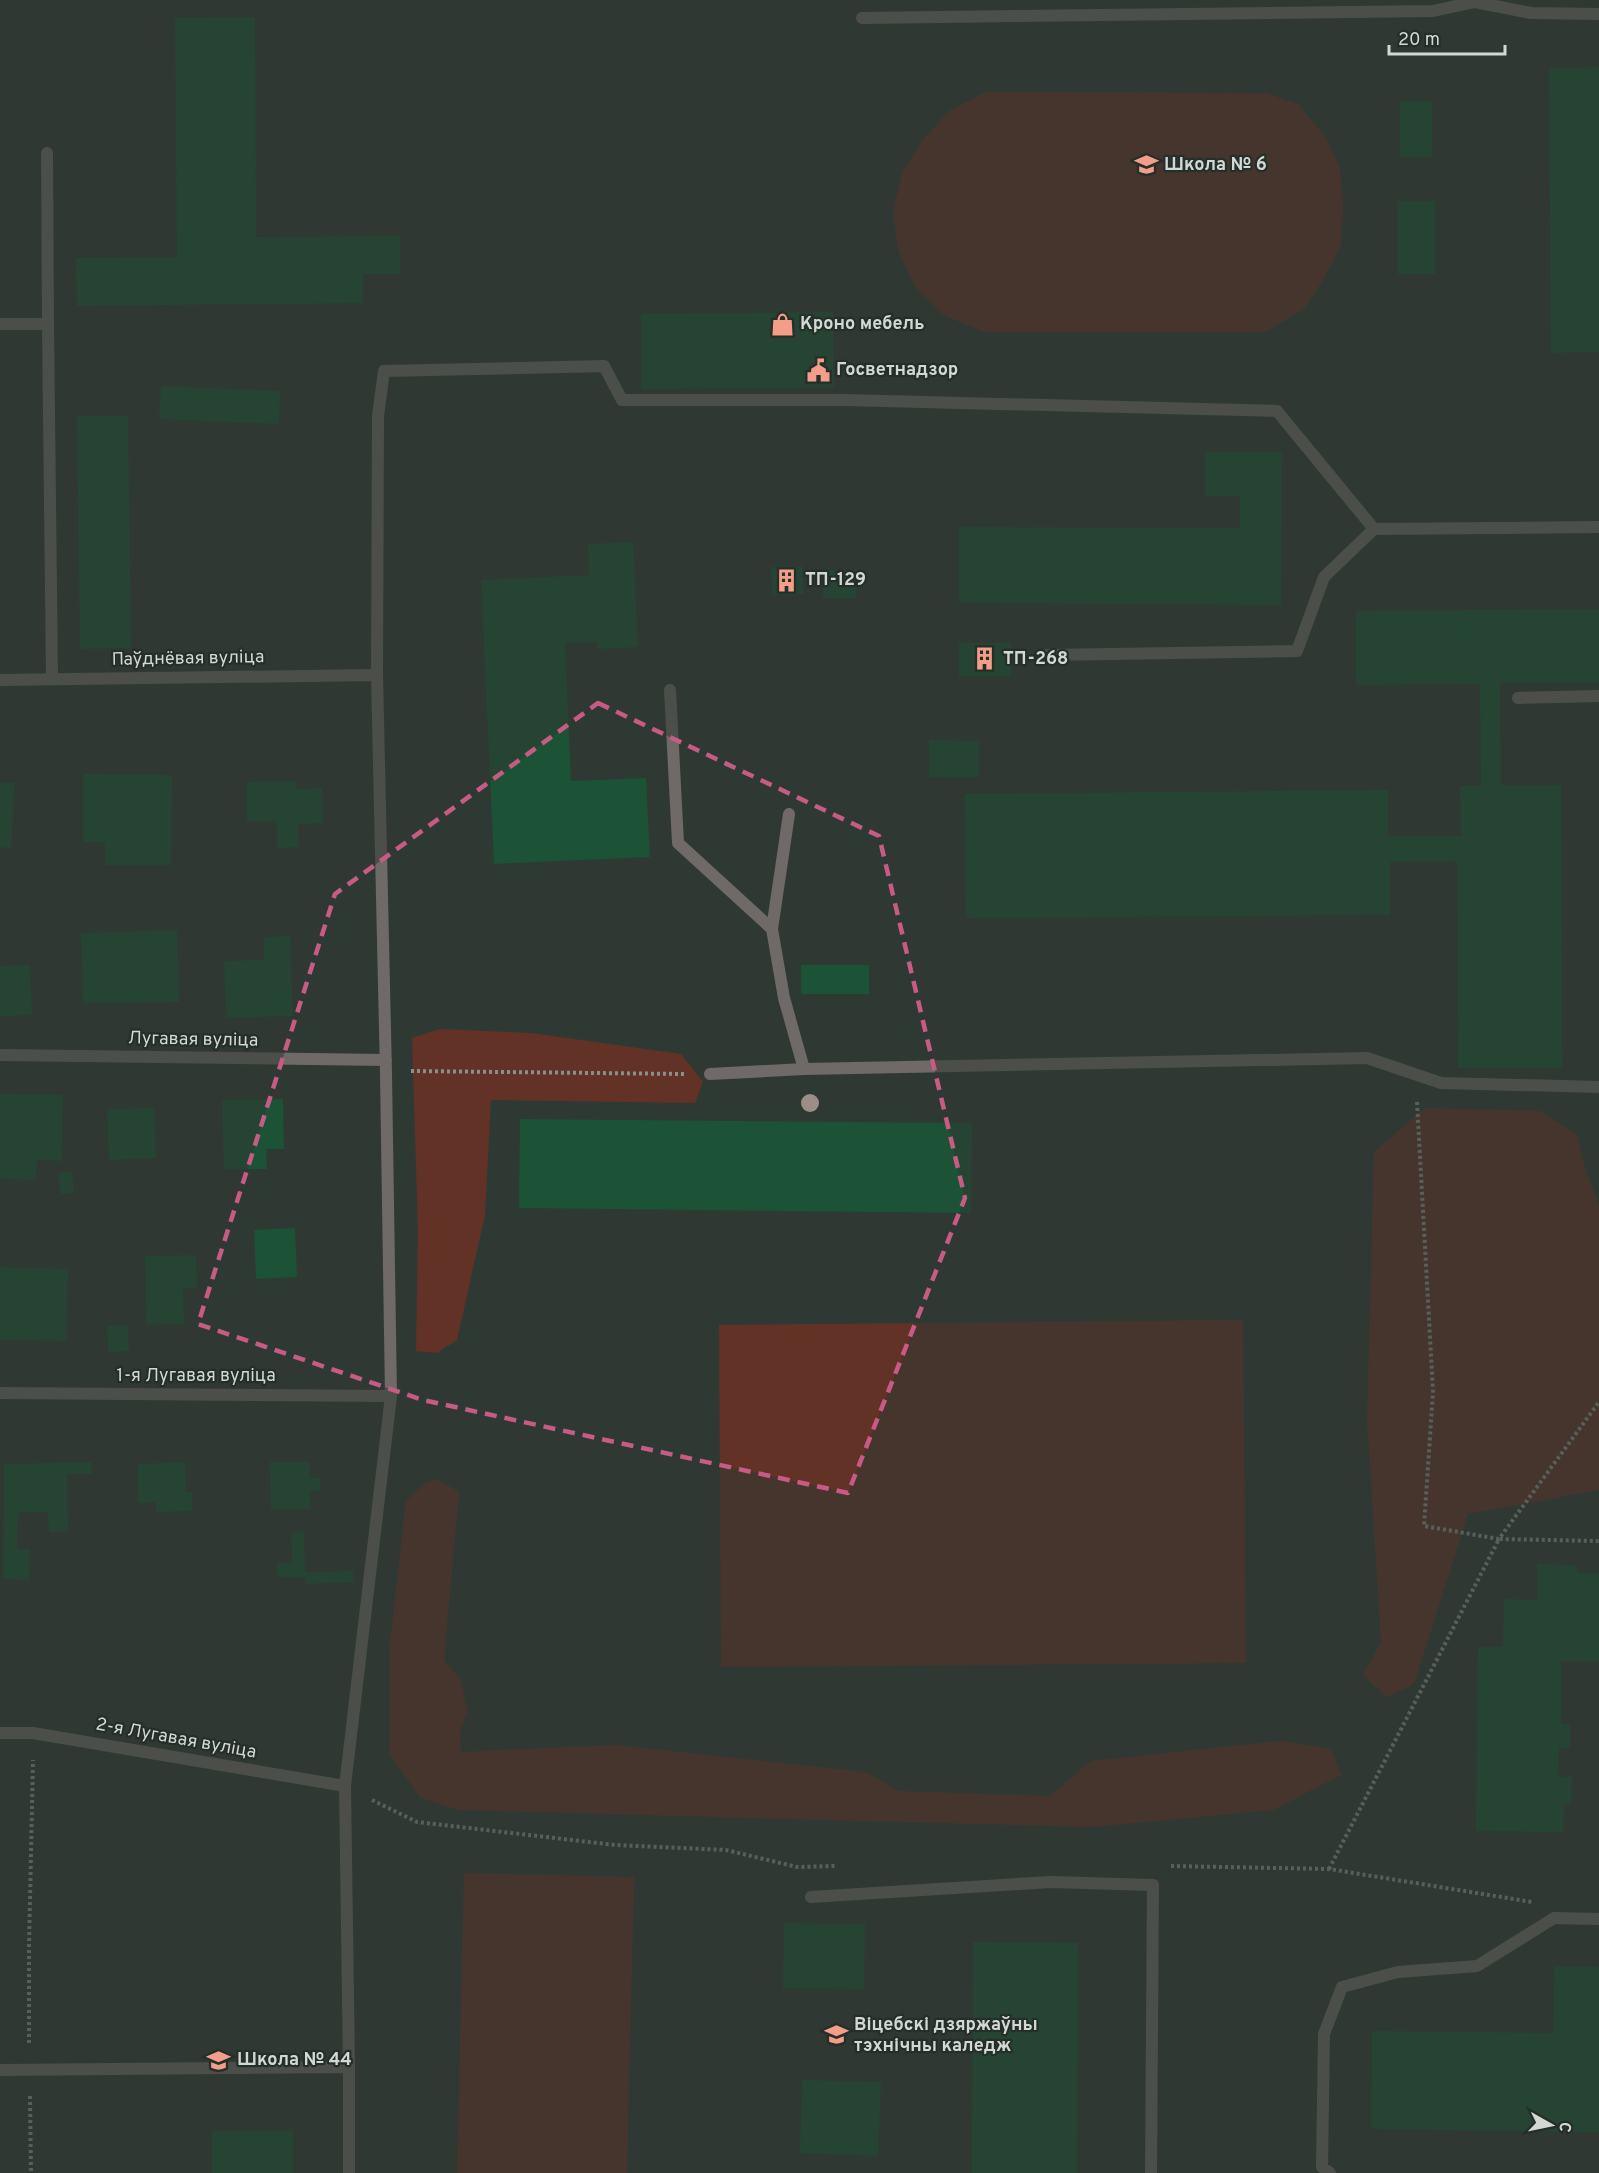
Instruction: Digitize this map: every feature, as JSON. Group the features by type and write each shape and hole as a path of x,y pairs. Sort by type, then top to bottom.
{"street":[{"path":"862,18 1433,11 1475,2 1531,13 1599,14"},
{"path":"47,153 52,679"},
{"path":"0,324 48,324"},
{"path":"349,2173 345,1786 391,1396 377,675 378,416 384,371 604,366 622,400 845,400 1277,411 1374,529"},
{"path":"1047,655 1297,651 1324,577 1374,529 1599,527"},
{"name":"Паўднёвая вуліца","path":"0,680 377,675"},
{"path":"670,690 678,843 772,929"},
{"path":"1518,698 1599,696"},
{"path":"789,814 772,929 784,998 804,1069"},
{"name":"Лугавая вуліца","path":"0,1055 386,1060"},
{"path":"710,1074 804,1069 1367,1058 1441,1083 1599,1087"},
{"name":"1-я Лугавая вуліца","path":"0,1393 391,1396"},
{"name":"2-я Лугавая вуліца","path":"0,1733 33,1733 345,1786"},
{"path":"811,1897 1050,1882 1154,1885 1151,2173"},
{"path":"1330,2173 1322,2167 1324,2034 1342,1987 1398,1972 1477,1966 1554,1918 1599,1918"},
{"path":"0,2070 349,2067"}],"path":[{"path":"386,1074 413,1071 710,1074"},
{"path":"1415,1075 1432,1392 1424,1526 1500,1539 1599,1541"},
{"path":"1329,1869 1500,1539 1599,1402"},
{"path":"31,2173 29,1947 33,1733"},
{"path":"345,1786 417,1822 615,1845 726,1851 796,1867 844,1866"},
{"path":"1164,1866 1329,1869 1529,1900 1554,1918"}],"highlighted area":[{"path":"598,703 879,836 965,1198 848,1493 423,1400 198,1324 335,894"}],"shaded area":[{"path":"986,92 1266,93 1298,104 1325,136 1340,167 1343,207 1341,245 1323,280 1304,309 1265,332 985,332 943,315 915,287 898,250 893,211 903,171 921,142 949,111"},
{"path":"440,1029 531,1033 681,1054 703,1082 695,1103 491,1100 485,1215 457,1340 437,1353 416,1351 418,1230 412,1038"},
{"path":"1425,1108 1540,1111 1577,1134 1586,1172 1599,1205 1599,1490 1468,1514 1414,1684 1387,1697 1363,1675 1381,1642 1367,1420 1374,1152"},
{"path":"1243,1320 1246,1663 721,1667 719,1325"},
{"path":"437,1479 459,1492 444,1660 461,1680 467,1711 460,1733 461,1752 614,1745 866,1772 898,1791 1050,1796 1091,1761 1280,1741 1331,1749 1341,1775 1273,1810 1092,1827 457,1810 420,1797 390,1755 390,1644 406,1501 424,1484"},
{"path":"464,1873 634,1877 627,2173 457,2173"}],"building":[{"path":"255,17 256,237 400,236 400,274 363,274 363,303 77,306 76,258 177,257 175,18"},
{"path":"1599,67 1599,352 1551,353 1549,68"},
{"path":"1400,101 1432,101 1432,157 1400,157"},
{"path":"1398,201 1435,201 1435,274 1398,274"},
{"path":"833,312 834,388 641,389 641,314"},
{"path":"161,386 280,391 279,424 159,419"},
{"path":"77,416 128,416 131,648 80,649"},
{"path":"1205,452 1282,452 1281,605 959,603 959,527 1240,528 1240,496 1205,496"},
{"path":"633,542 638,647 598,649 598,642 565,643 571,781 646,778 650,857 494,864 481,580 589,575 588,544"},
{"name":"ТП-129","path":"802,566 804,594 772,595 771,567"},
{"path":"824,570 857,570 856,598 823,598"},
{"path":"1599,609 1599,683 1500,683 1501,785 1561,785 1562,1068 1458,1068 1457,861 1390,862 1390,915 966,918 965,794 1388,790 1388,836 1461,836 1460,786 1481,786 1480,684 1356,685 1356,611"},
{"name":"ТП-268","path":"959,643 1011,643 1011,676 959,676"},
{"path":"929,740 979,741 979,777 929,777"},
{"path":"83,774 172,775 171,865 105,865 105,842 83,842"},
{"path":"297,781 296,789 322,788 323,823 298,824 298,847 277,848 277,821 247,822 247,782"},
{"path":"0,783 15,783 11,848 0,847"},
{"path":"177,930 179,1002 83,1003 81,933"},
{"path":"290,936 293,1016 226,1018 224,961 264,960 264,937"},
{"path":"30,965 32,1015 0,1016 0,966"},
{"path":"801,965 869,965 869,994 801,994"},
{"path":"0,1094 63,1095 62,1161 37,1160 36,1180 0,1179"},
{"path":"283,1099 284,1149 266,1149 267,1169 224,1169 222,1100"},
{"path":"154,1108 156,1158 109,1160 107,1109"},
{"path":"520,1119 972,1123 971,1213 519,1208"},
{"path":"72,1172 74,1193 60,1194 58,1173"},
{"path":"295,1228 297,1277 256,1279 254,1230"},
{"path":"196,1255 197,1288 183,1288 184,1324 146,1325 145,1256"},
{"path":"0,1267 68,1269 66,1341 0,1340"},
{"path":"128,1325 129,1351 108,1352 107,1326"},
{"path":"91,1462 92,1474 67,1474 68,1532 49,1532 48,1512 18,1512 17,1549 30,1549 29,1580 3,1579 4,1464"},
{"path":"185,1462 186,1492 192,1492 192,1511 156,1512 155,1502 138,1503 138,1464"},
{"path":"270,1462 310,1462 310,1478 320,1478 320,1491 310,1491 310,1509 271,1509"},
{"path":"304,1531 305,1572 353,1571 354,1582 306,1584 305,1577 278,1577 277,1563 292,1563 291,1532"},
{"path":"1537,1564 1577,1565 1577,1573 1599,1573 1599,1662 1561,1661 1561,1724 1570,1724 1570,1748 1559,1748 1558,1777 1572,1777 1571,1804 1564,1804 1563,1832 1476,1831 1478,1647 1503,1647 1504,1599 1537,1600"},
{"path":"784,1923 865,1924 864,1989 783,1988"},
{"path":"973,1942 1078,1943 1077,2173 972,2173"},
{"path":"1554,1966 1599,1967 1599,2132 1371,2129 1372,2031 1553,2033"},
{"path":"802,2080 881,2082 878,2156 800,2153"},
{"path":"212,2131 293,2131 293,2173 212,2173"}],"place":[{"name":"Школа № 6","path":"1146,165"},
{"name":"Кроно мебель","path":"782,324"},
{"name":"Госветнадзор","path":"818,370"},
{"name":"ТП-129","path":"787,580"},
{"name":"ТП-268","path":"985,659"},
{"name":"Віцебскі дзяржаўны тэхнічны каледж","path":"836,2035"},
{"name":"Школа № 44","path":"219,2060"}]}
